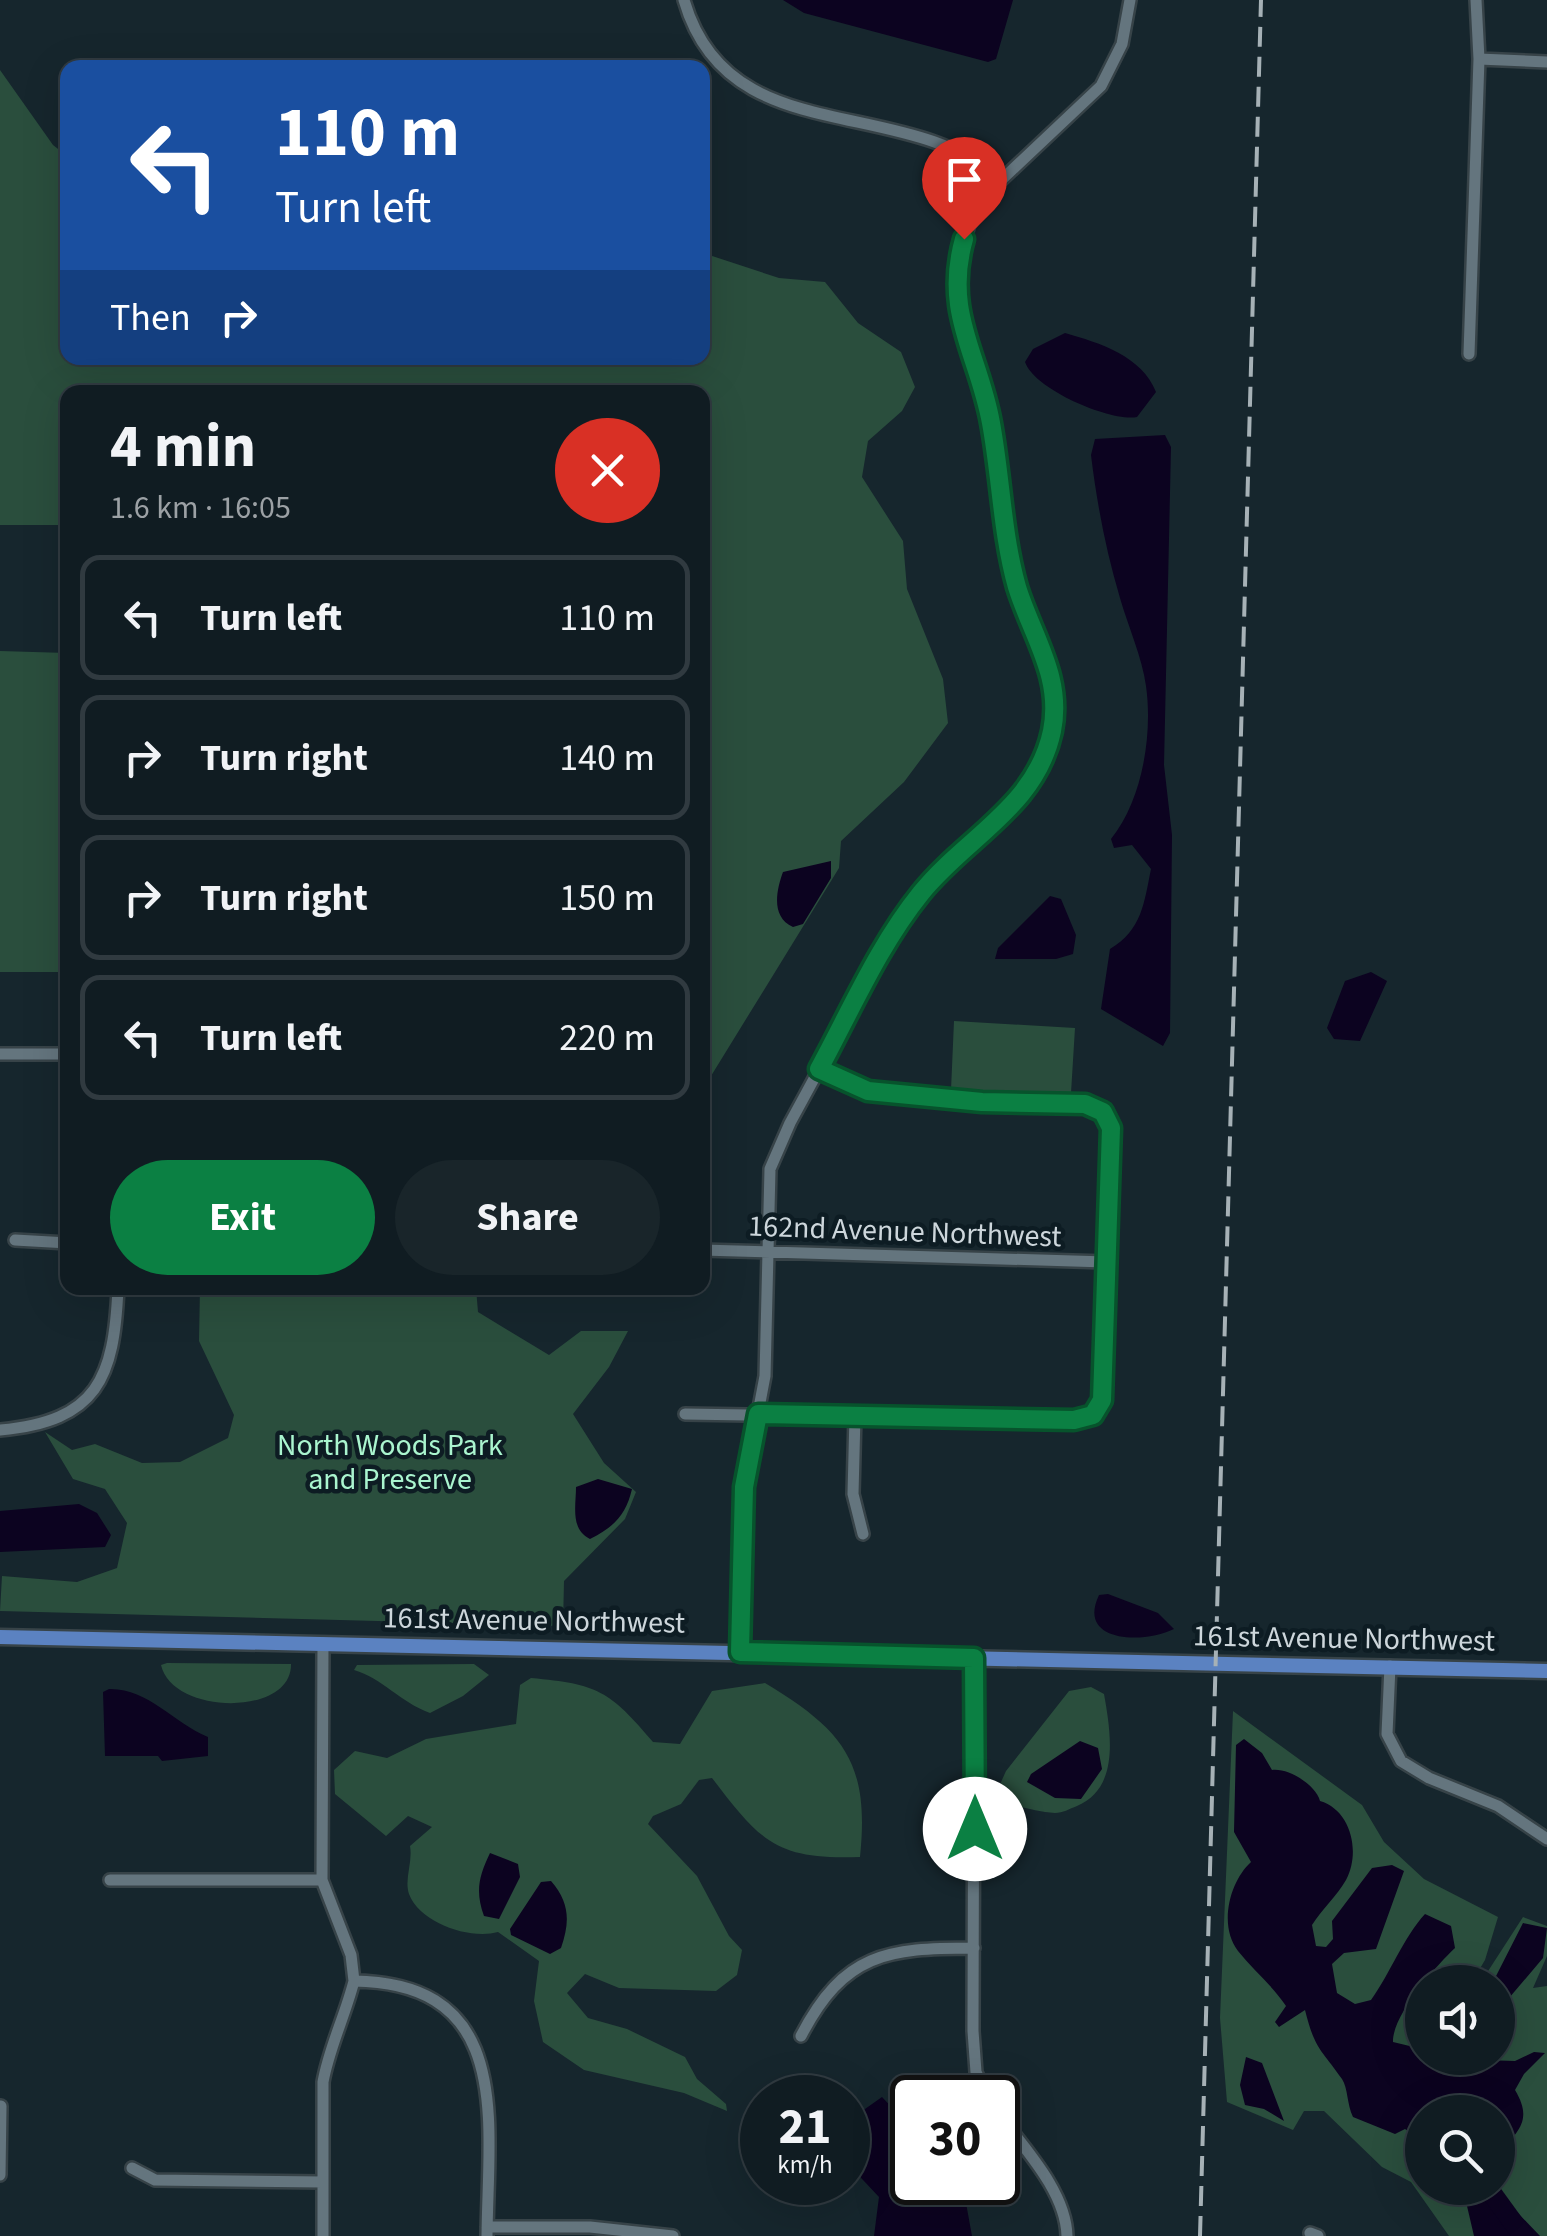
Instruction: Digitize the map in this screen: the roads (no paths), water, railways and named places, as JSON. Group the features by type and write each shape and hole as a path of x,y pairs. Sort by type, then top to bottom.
{"main road":[{"name":"161st Avenue Northwest","path":"0,1637 1547,1670"}],"street":[{"path":"684,0 701,41 730,74 754,92 789,106 942,142 970,156 1000,180"},
{"path":"740,1652 744,1487 765,1376 764,1250 770,1169 892,935 922,892 1024,793 1042,764 1052,730 1054,694 1047,658 1018,590 990,418 966,346 957,300 960,254 969,225 1000,180 1101,86 1122,44 1130,0"},
{"path":"1469,354 1479,59 1476,0"},
{"path":"1479,59 1547,62"},
{"path":"0,1054 60,1054"},
{"path":"686,1414 1074,1420 1100,1409 1111,1128 1103,1112 1085,1104 982,1102 868,1091 819,1069"},
{"path":"14,1240 60,1243"},
{"name":"162nd Avenue Northwest","path":"710,1250 1106,1262"},
{"path":"0,1430 64,1416 98,1387 115,1346 118,1295"},
{"path":"855,1415 853,1494 863,1534"},
{"path":"323,1643 322,1880 351,1955 354,1982 343,2024 327,2057 323,2082 323,2236"},
{"path":"974,1658 977,2075"},
{"path":"1390,1666 1386,1715 1392,1749 1429,1778 1498,1806 1547,1839"},
{"path":"110,1880 322,1880"},
{"path":"802,2036 837,1980 862,1963 892,1951 974,1948"},
{"path":"354,1982 420,1991 440,2002 476,2043 487,2104 488,2232 590,2226 673,2236"},
{"path":"0,2176 1,2106"},
{"path":"1020,2143 1044,2176 1062,2213 1067,2236"},
{"path":"132,2168 154,2180 323,2182"}],"waterway":[{"path":"1500,2205 1523,2236"}],"railway":[{"path":"1200,2236 1261,0"}],"park label":[{"name":"North Woods Park and Preserve","path":"390,1462"}]}
